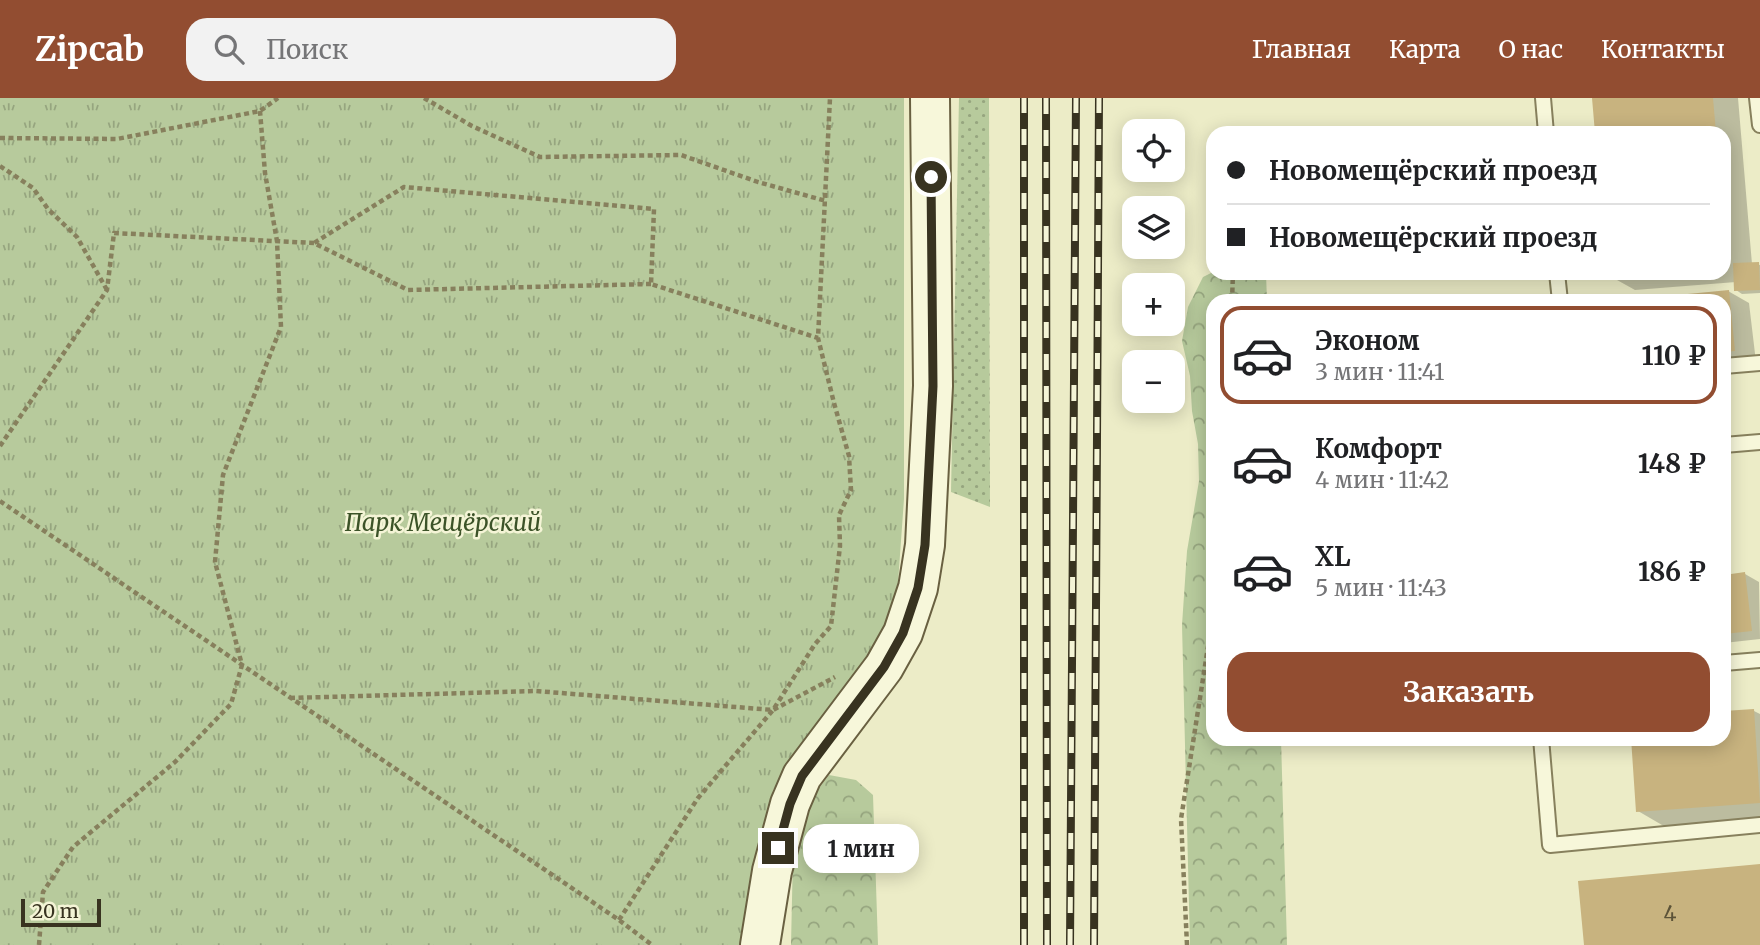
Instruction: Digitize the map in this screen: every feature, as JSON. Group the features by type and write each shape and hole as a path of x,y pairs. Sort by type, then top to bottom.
{"street":[{"path":"760,945 772,871 790,804 808,768 884,667 903,633 914,599 925,545 933,386 930,98"}],"lane":[{"path":"1544,98 1546,126"},
{"path":"1757,98 1760,125"},
{"path":"1731,365 1760,363"},
{"path":"1731,445 1760,442"},
{"path":"1731,662 1760,660"},
{"path":"1542,746 1550,845 1760,825"}],"path":[{"path":"0,138 117,139 260,111 278,98"},
{"path":"424,98 472,126 540,157 681,155 758,182 826,201"},
{"path":"619,919 698,798 773,710 815,644 831,626 840,546 839,515 851,489 849,456 818,338 830,98"},
{"path":"39,945 43,892 73,847 175,762 230,704 242,665 215,562 223,475 281,327 277,241 265,173 260,111"},
{"path":"0,166 33,188 48,209 77,237 107,290"},
{"path":"314,243 404,187 654,209 651,284"},
{"path":"0,446 107,290 114,233 314,243 408,290 651,284 818,338"},
{"path":"0,501 619,919 652,945"},
{"path":"1187,945 1181,819 1206,660"},
{"path":"290,698 536,691 773,710 865,662 884,667"}],"green space":[{"name":"Парк Мещёрский","path":"0,98 904,98 904,499 897,597 884,632 773,790 746,945 0,945"},
{"path":"959,98 989,98 990,507 951,492"},
{"path":"1206,276 1206,280 1266,280 1267,294 1206,294 1206,746 1281,746 1287,945 1190,945 1182,625 1187,551 1199,481 1198,444 1192,411 1190,376 1182,341 1188,307"},
{"path":"829,775 856,780 873,795 878,945 791,945 793,853 810,800"}],"building":[{"path":"1592,98 1713,98 1715,126 1594,126"},
{"path":"1759,262 1760,290 1734,291 1733,263"},
{"path":"1729,290 1729,294 1688,294"},
{"path":"1731,310 1735,351 1731,351"},
{"path":"1745,572 1752,631 1731,633 1731,574"},
{"path":"1754,709 1760,803 1636,812 1632,746 1731,746 1731,711"},
{"path":"1760,864 1760,945 1584,945 1578,881"}],"railway":[{"path":"1024,98 1024,945"},
{"path":"1046,98 1047,945"},
{"path":"1070,945 1076,98"},
{"path":"1094,945 1099,98"}],"route":[{"path":"778,848 790,804 802,776 884,667 903,633 918,588 925,545 933,386 931,177"}]}
